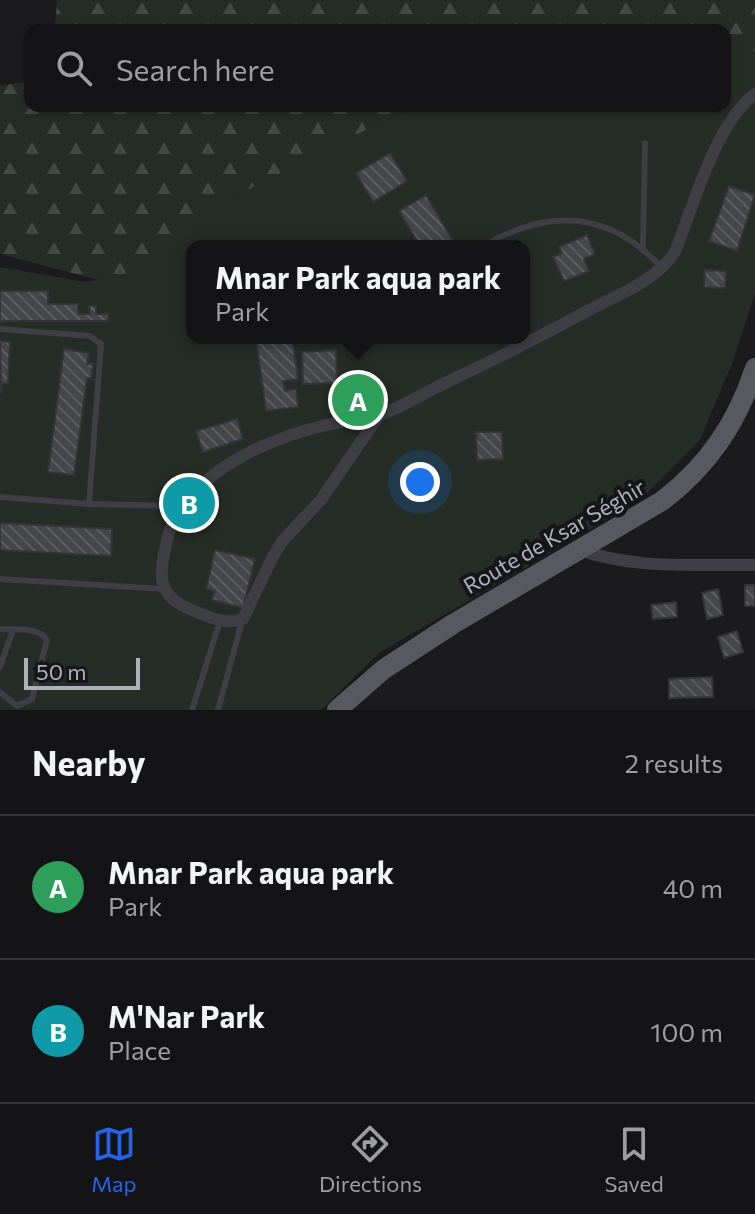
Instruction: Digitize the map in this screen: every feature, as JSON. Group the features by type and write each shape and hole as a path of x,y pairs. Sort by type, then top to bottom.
{"main road":[{"name":"Route de Ksar Séghir","path":"337,710 384,669 506,590 662,501 701,467 736,417 755,368"}],"street":[{"path":"530,342 662,268 675,252 714,153 733,116 753,97"},
{"path":"380,414 320,501 278,547 243,619 220,621 180,606 169,598 162,574 170,529 181,506 193,492 227,466 266,443 325,425 380,414 526,344"},
{"path":"577,549 619,561 668,565 755,565"}],"lane":[{"path":"643,246 645,143"},
{"path":"494,240 531,225 577,220 607,226 643,246 662,268"},
{"path":"0,329 90,336 101,344 89,504"},
{"path":"0,497 89,504 181,506"},
{"path":"0,579 164,589"},
{"path":"218,710 243,619"},
{"path":"192,710 220,621"},
{"path":"0,629 41,632 47,645 32,699 17,706 0,692"},
{"path":"0,667 13,630"}],"green space":[{"path":"57,0 755,0 755,81 731,96 731,24 55,24"},
{"path":"755,51 755,293 733,361 700,440 640,500 379,653 321,710 0,710 0,267 85,282 152,268 239,194 401,112 731,112 731,53"},
{"path":"24,82 24,112 580,112 209,240 186,240 186,340 124,364 106,282 0,254 0,86"}],"building":[{"path":"390,153 407,181 373,202 356,173"},
{"path":"729,186 755,195 737,251 709,241"},
{"path":"426,195 452,240 416,240 399,211"},
{"path":"587,235 595,254 584,259 589,271 564,281 553,257 562,253 559,247"},
{"path":"705,270 726,271 725,288 704,287"},
{"path":"0,291 48,291 48,304 78,304 78,314 90,314 89,306 96,306 96,314 108,314 108,321 0,321"},
{"path":"0,341 10,342 8,383 2,383 1,393"},
{"path":"257,344 293,344 298,379 283,381 285,391 296,389 298,407 266,411"},
{"path":"64,349 89,353 87,364 93,364 91,378 87,378 74,475 48,472"},
{"path":"336,350 337,383 303,384 302,352"},
{"path":"237,419 243,439 203,452 196,431"},
{"path":"476,432 502,432 503,459 477,460"},
{"path":"0,523 112,529 111,556 0,550"},
{"path":"215,550 255,559 243,608 212,600 215,591 206,589"},
{"path":"745,585 755,585 755,606 745,606"},
{"path":"718,589 723,615 707,619 702,593"},
{"path":"676,602 677,617 653,619 651,605"},
{"path":"737,631 743,652 724,658 718,637"},
{"path":"712,677 713,697 669,698 669,679"}],"place":[{"name":"Mnar Park aqua park","path":"358,400"},
{"name":"M'Nar Park","path":"189,503"}]}
